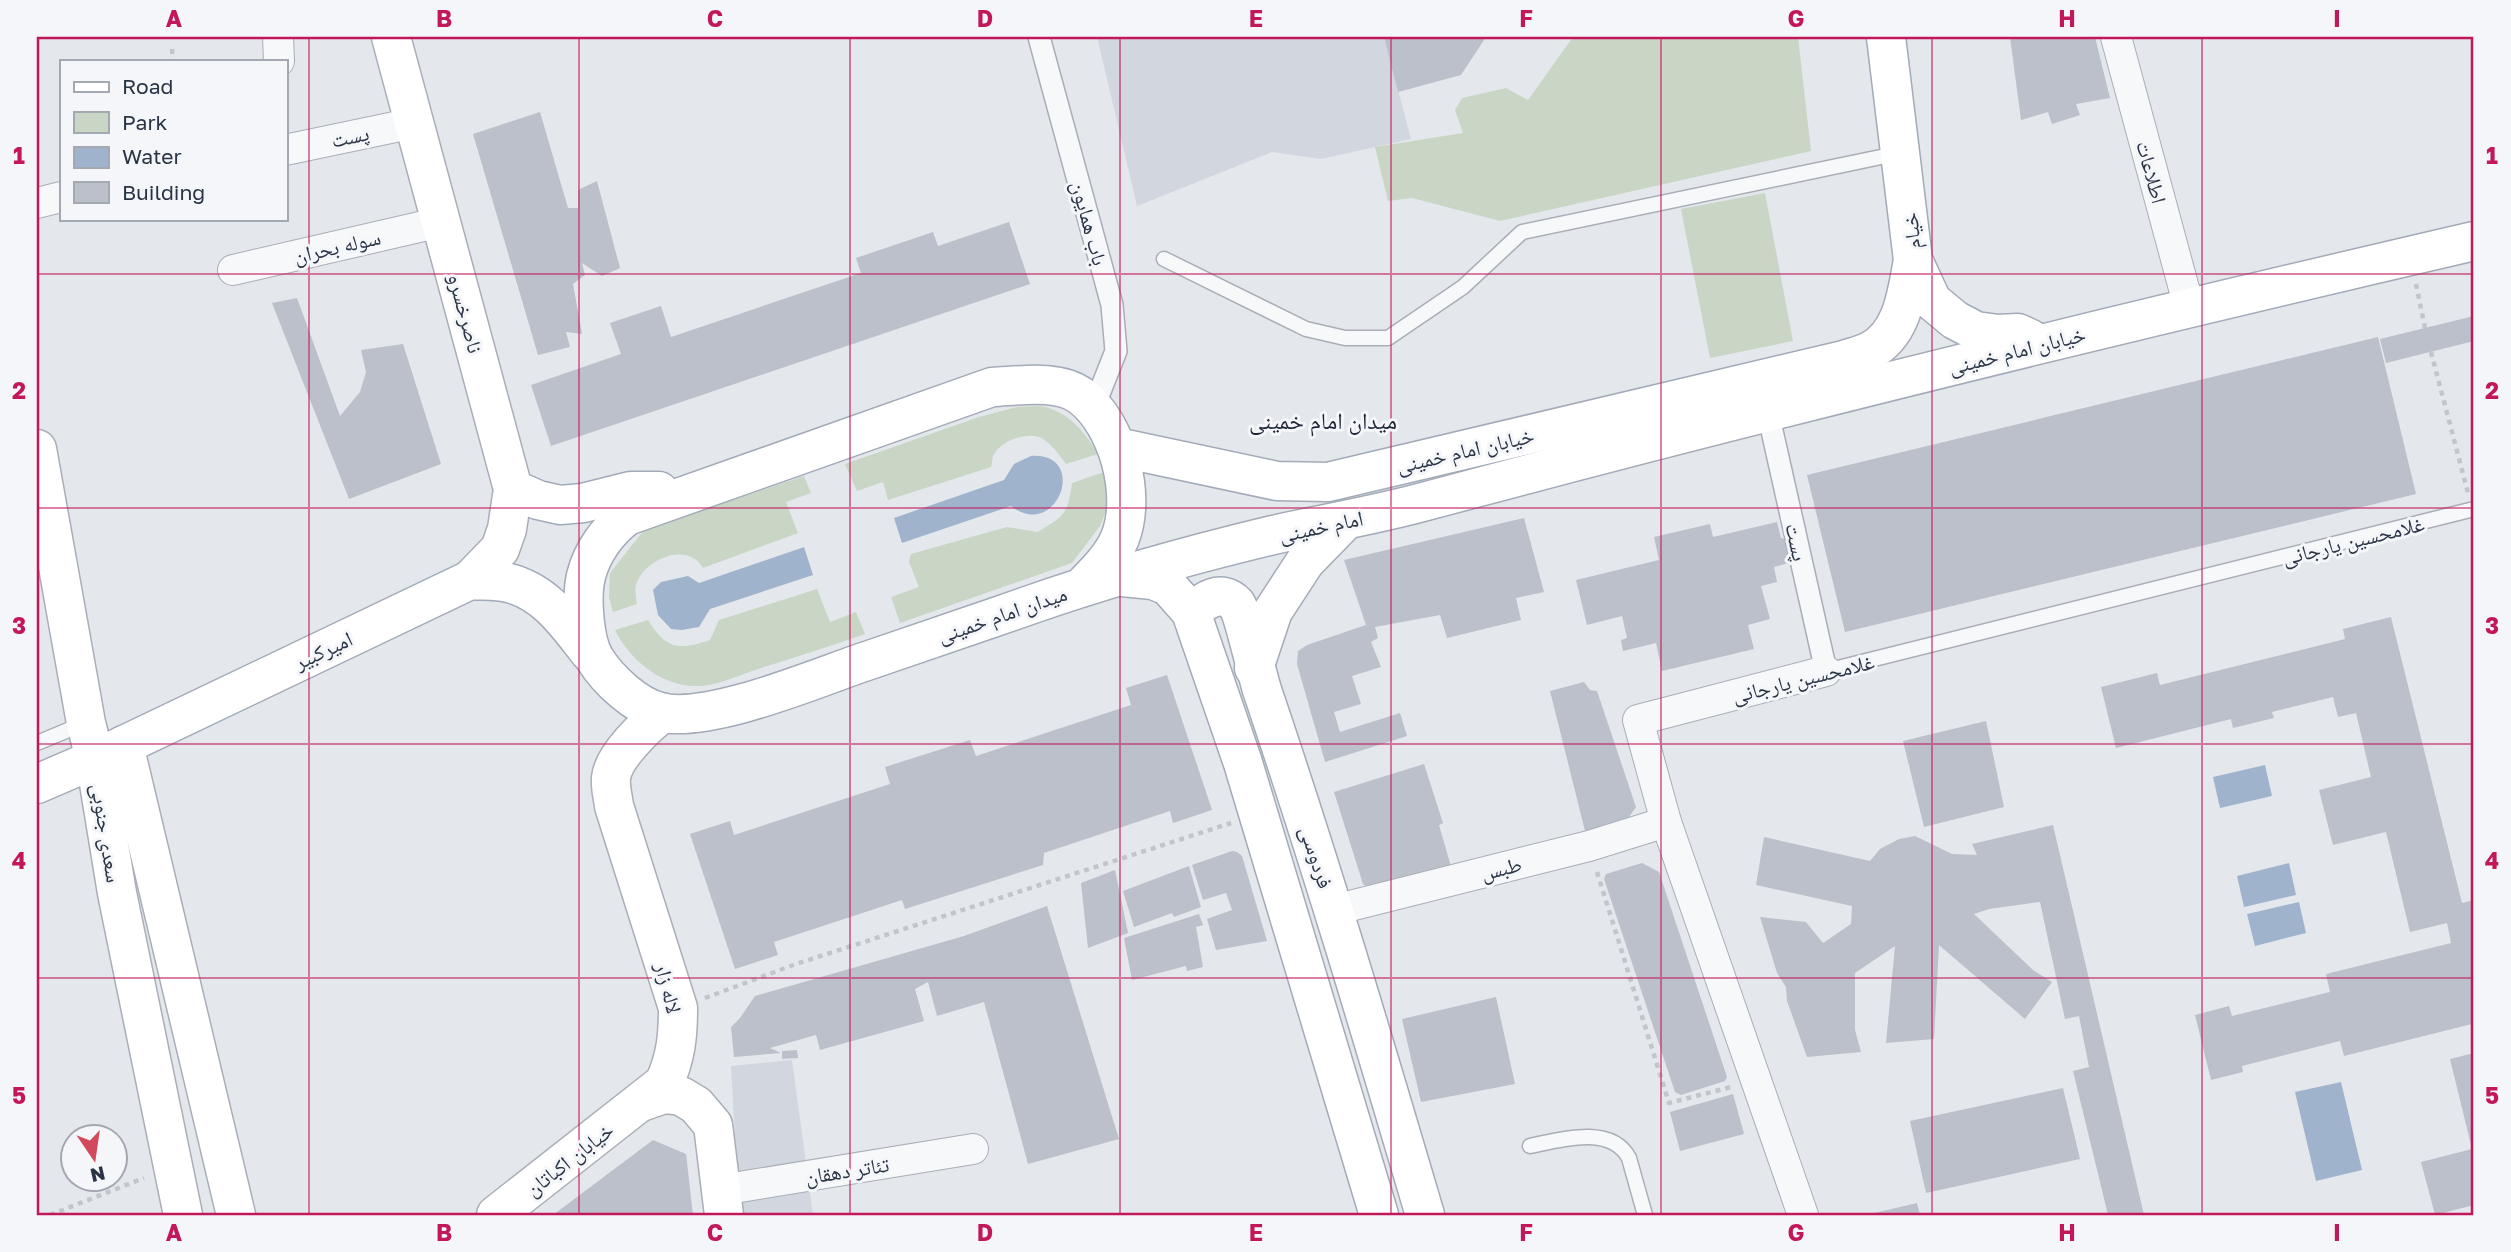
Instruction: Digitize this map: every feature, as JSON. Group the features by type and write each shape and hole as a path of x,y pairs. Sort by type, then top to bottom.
{"main road":[{"name":"ناصرخسرو","path":"391,37 513,489 507,529 500,549 470,580"},
{"name":"خیام","path":"1886,37 1913,260 1932,301 1955,320 1976,331 2018,333 2042,344"},
{"name":"خیابان امام خمینی","path":"1562,465 2189,307 2474,241"},
{"name":"خیابان امام خمینی","path":"1117,447 1277,481 1328,482 1554,429 1844,360 1872,350 1894,331 1904,303 1913,260"},
{"name":"میدان امام خمینی","path":"1047,384 1080,395 1104,421 1117,447 1127,496 1120,538 1097,572 1081,588 785,689 705,713 663,713 640,704 613,681 593,656 584,615 584,584 589,564 602,543 613,527 627,516 992,387 1047,384"},
{"name":"سعدی جنوبی","path":"37,449 86,723 109,752 236,1215"},
{"name":"امام خمینی","path":"1081,588 1276,534 1345,521 1562,465"},
{"path":"513,489 538,500 560,505 583,503 631,492 700,490"},
{"path":"1254,667 1273,611 1305,562 1345,521"},
{"name":"فردوسی","path":"1120,577 1153,580 1168,586 1191,612 1292,921 1379,1215"},
{"path":"470,580 508,583 539,596 559,614 593,656"},
{"name":"امیرکبیر","path":"37,784 470,580"},
{"name":"فردوسی","path":"1191,612 1202,602 1217,596 1228,597 1239,606 1254,667 1334,910 1425,1215"},
{"name":"لاله زار","path":"641,1102 664,1083 673,1063 678,1008 614,806 611,776 625,750 647,725 663,713"},
{"name":"سعدی جنوبی","path":"109,752 117,893 183,1215"},
{"path":"1292,921 1334,910"},
{"path":"641,1102 664,1094 681,1096 696,1105 713,1125 722,1203"},
{"name":"خیابان اکباتان","path":"496,1215 641,1102"}],"street":[{"path":"278,37 279,60"},
{"name":"باب همایون","path":"1039,37 1112,305 1116,351 1093,409"},
{"name":"اطلاعات","path":"2116,37 2189,307"},
{"name":"پست","path":"287,150 414,123"},
{"path":"37,203 60,197"},
{"name":"سوله بحران","path":"233,270 441,222"},
{"name":"پست","path":"1768,413 1826,671"},
{"name":"غلامحسین یارجانی","path":"1803,1215 1666,822 1638,720 1826,671"},
{"name":"طبس","path":"1334,910 1589,846 1666,822"},
{"name":"تئاتر دهقان","path":"722,1203 973,1149"}],"lane":[{"path":"1164,259 1306,329 1345,338 1388,338 1462,287 1522,232 1901,152"},
{"name":"غلامحسین یارجانی","path":"1826,671 2474,513"},
{"path":"37,743 86,723"},
{"path":"1530,1146 1576,1137 1595,1137 1618,1146 1629,1158 1645,1215"}],"path":[{"path":"172,49 173,60"},
{"path":"2409,256 2426,328"},
{"path":"2431,352 2474,513"},
{"path":"678,1008 796,964 1258,814"},
{"path":"1589,846 1669,1103 1756,1080"},
{"path":"50,1215 172,1167"}],"shaded area":[{"path":"1097,37 1384,37 1411,139 1321,159 1272,152 1137,206"},
{"path":"792,1060 813,1215 743,1215 737,1174 731,1066"}],"green space":[{"path":"1573,37 1798,37 1811,151 1500,221 1412,198 1388,201 1375,147 1463,133 1455,110 1462,98 1506,88 1528,100"},
{"path":"1765,193 1793,341 1710,358 1681,209"},
{"path":"1042,406 1062,414 1083,432 1098,454 1066,464 1043,439 1022,436 997,451 991,467 888,500 883,482 857,491 845,464 979,417 1017,407"},
{"path":"1104,472 1109,496 1106,511 1100,526 1072,563 900,623 891,597 919,587 909,562 911,554 1007,527 1037,532 1063,514 1069,502 1072,483"},
{"path":"804,476 811,493 786,502 798,533 703,568 696,560 678,554 658,560 649,566 637,582 637,604 613,612 609,597 610,573 644,530"},
{"path":"817,589 830,622 856,612 865,634 709,685 682,685 658,676 629,651 615,630 648,620 667,642 689,646 710,640 719,620"}],"water":[{"path":"1031,456 1049,458 1059,467 1063,480 1053,505 1042,513 1027,514 1011,506 902,543 894,518 1004,480 1014,464"},
{"path":"804,547 813,575 710,609 699,627 671,629 658,615 653,590 661,582 688,576 699,583"},
{"path":"2265,765 2272,796 2220,808 2213,777"},
{"path":"2289,863 2296,895 2244,907 2237,876"},
{"path":"2299,902 2306,933 2255,946 2247,914"},
{"path":"2341,1082 2362,1170 2316,1181 2295,1092"}],"building":[{"path":"1384,37 1486,37 1461,75 1398,92"},
{"path":"2010,37 2095,37 2110,98 2076,104 2080,115 2052,124 2048,112 2021,120"},
{"path":"540,112 568,208 578,208 578,190 597,181 620,268 602,276 582,263 585,275 573,284 582,334 566,332 570,347 538,355 473,134"},
{"path":"1009,222 1030,284 551,446 531,385 621,354 610,323 661,306 671,337 861,273 856,258 933,232 938,246"},
{"path":"297,298 340,416 360,392 366,372 361,350 403,344 441,464 349,499 272,303"},
{"path":"2474,316 2474,341 2386,363 2380,339"},
{"path":"2378,337 2416,494 1845,632 1807,475"},
{"path":"1524,518 1544,592 1516,598 1521,620 1447,638 1440,615 1375,627 1378,638 1371,642 1381,667 1352,676 1361,704 1334,712 1340,732 1400,713 1407,736 1325,762 1297,664 1298,651 1307,645 1366,625 1344,560"},
{"path":"1777,522 1781,538 1786,539 1792,562 1774,567 1777,582 1761,586 1770,619 1748,625 1754,649 1662,671 1656,643 1623,651 1621,640 1627,638 1622,616 1587,625 1576,580 1659,560 1654,537 1710,524 1713,537"},
{"path":"2391,617 2462,903 2474,900 2474,1028 2472,1024 2344,1056 2340,1041 2242,1066 2243,1072 2211,1080 2195,1015 2229,1006 2232,1016 2330,992 2326,974 2451,943 2447,923 2410,932 2386,832 2333,845 2319,790 2371,777 2356,713 2338,717 2333,697 2272,712 2274,718 2233,728 2231,719 2116,748 2101,687 2157,673 2160,685 2345,639 2343,629"},
{"path":"1167,675 1212,810 1173,823 1170,811 1044,853 1043,865 905,909 902,900 774,942 778,955 735,969 690,834 730,821 734,835 890,784 885,767 970,740 976,756 1131,705 1126,688"},
{"path":"1584,682 1590,690 1597,691 1636,807 1629,817 1585,831 1550,691"},
{"path":"1986,721 2004,807 1924,827 1903,741"},
{"path":"1424,764 1443,823 1439,825 1452,870 1369,888 1363,884 1334,792"},
{"path":"2053,825 2144,1215 2108,1215 2073,1071 2089,1067 2079,1016 2065,1019 2040,902 1989,909 1974,914 2033,970 2052,982 2025,1019 1939,945 1934,1039 1886,1043 1895,946 1855,973 1855,1030 1861,1052 1807,1057 1787,1001 1786,987 1777,973 1760,917 1806,922 1823,943 1851,924 1852,906 1756,885 1764,837 1870,861 1880,849 1899,839 1915,836 1952,854 1977,855 1972,844"},
{"path":"1232,851 1242,856 1267,941 1216,950 1207,919 1232,910 1226,893 1203,900 1192,865"},
{"path":"1642,863 1659,872 1727,1077 1725,1081 1681,1095 1675,1092 1604,879 1606,874"},
{"path":"1189,866 1201,907 1174,917 1172,913 1134,927 1123,891"},
{"path":"1115,870 1128,933 1088,948 1081,883"},
{"path":"1047,906 1119,1139 1028,1164 984,1002 937,1016 928,982 915,989 924,1021 820,1050 816,1035 770,1048 781,1053 734,1057 731,1027 755,996 964,936"},
{"path":"1199,914 1203,925 1196,927 1203,967 1187,971 1186,966 1132,980 1124,938"},
{"path":"1496,997 1515,1084 1421,1102 1402,1019"},
{"path":"797,1050 798,1058 782,1059 782,1051"},
{"path":"2474,1053 2474,1205 2435,1215 2421,1162 2472,1149 2450,1059"},
{"path":"2063,1088 2080,1159 1926,1193 1910,1121"},
{"path":"1733,1094 1744,1134 1680,1151 1670,1112"},
{"path":"653,1140 686,1154 693,1215 553,1215"},
{"path":"1917,1203 1920,1215 1870,1215 1870,1214"}],"district":[{"name":"میدان امام خمینی","path":"1323,420"}]}
